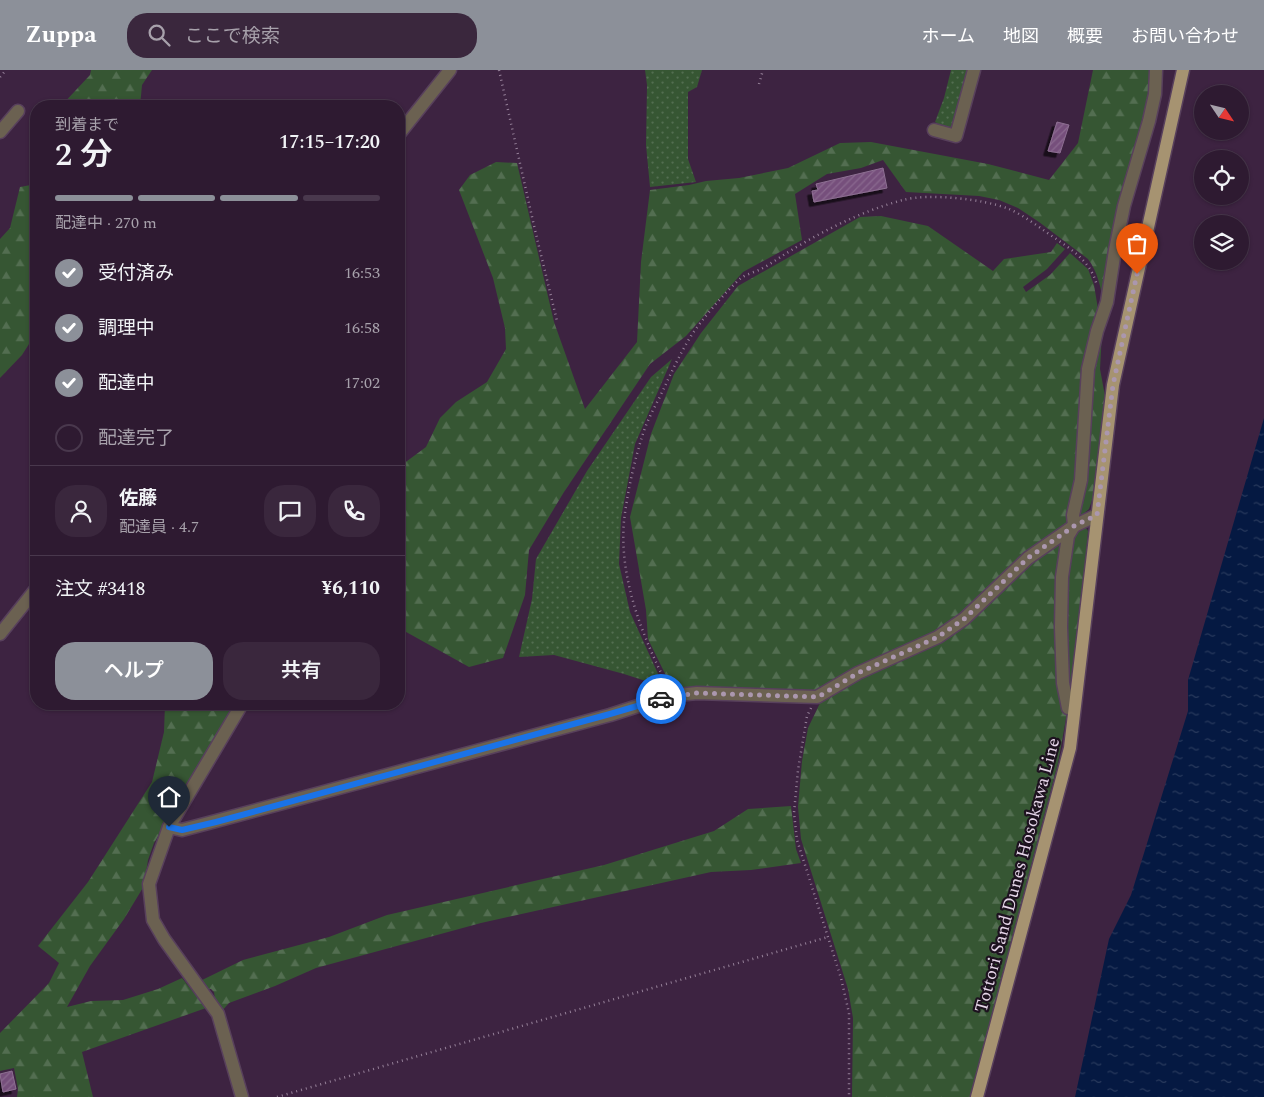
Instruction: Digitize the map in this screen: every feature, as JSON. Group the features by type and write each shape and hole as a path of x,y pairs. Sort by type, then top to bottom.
{"main road":[{"name":"Tottori Sand Dunes Hosokawa Line","path":"977,1097 1070,748 1113,385 1183,70"}],"street":[{"path":"405,126 450,70"},
{"path":"934,130 956,136 974,70"},
{"path":"1068,708 1063,682 1062,577 1068,536 1074,526 1073,515 1081,480 1088,369 1096,331 1107,302 1124,206 1149,121 1155,94 1156,70"},
{"path":"0,132 18,111"},
{"path":"169,827 182,830 216,822 591,720 669,696 715,693 818,697 858,673 938,637 964,619 1028,558 1074,526 1097,515"},
{"path":"0,634 30,596"},
{"path":"238,710 169,827 149,884 153,920 164,939 218,1014 242,1097"}],"path":[{"path":"0,78 6,70"},
{"path":"499,70 557,321"},
{"path":"759,84 763,70"},
{"path":"669,696 637,618 624,557 624,521 642,435 674,367 691,336 720,300 742,277 762,269 823,232 879,207 905,199 970,200 991,203 1011,210 1051,236 1087,264 1095,277 1098,292"},
{"path":"818,697 807,716 803,735 794,813 797,840 841,978 849,1013 849,1097"},
{"path":"277,1097 828,937"}],"green space":[{"path":"91,70 152,70 142,85 141,100 67,100 90,75"},
{"path":"645,70 702,70 697,87 688,92 688,159 696,182 650,187 646,145 647,85"},
{"path":"951,70 970,70 951,131 935,122 944,98"},
{"path":"1093,70 1154,70 1152,91 1104,305 1097,275 1088,259 1018,208 999,200 979,196 906,192 883,160 861,168 827,174 795,194 802,240 743,272 686,336 650,364 564,492 529,550 525,595 503,658 469,667 405,631 405,463 426,447 440,418 456,402 487,382 506,349 505,328 493,278 459,190 470,175 496,162 517,163 554,322 585,409 637,342 641,262 650,190 739,178 788,168 840,143 871,142 988,164 1049,180 1078,143"},
{"path":"30,185 30,342 22,355 0,378 0,239 10,228 20,187"},
{"path":"881,216 928,226 993,271 1004,259 1051,252 1057,243 1065,249 1047,269 1023,287 1026,292 1050,275 1070,253 1088,269 1094,285 1099,315 1071,523 945,628 816,691 674,692 648,639 646,610 630,517 651,434 674,374 701,333 738,286 860,217"},
{"path":"1102,333 1100,369 1105,396 1093,497 1089,509 1075,521 1087,400"},
{"path":"672,359 635,444 621,518 619,564 630,612 664,687 554,655 519,657 532,599 536,559 587,471 651,377"},
{"path":"1086,528 1088,531 1079,627 1069,697 1063,644 1070,534"},
{"path":"1066,537 1067,713 1058,763 970,1097 852,1097 853,1018 848,989 801,839 798,807 802,761 808,728 820,703 838,687 934,644 1028,562"},
{"path":"165,710 233,710 154,843 148,860 144,886 124,919 90,966 67,1007 91,1001 123,1000 158,989 182,978 206,1008 82,1052 93,1097 17,1097 18,1089 14,1068 0,1071 0,1033 49,983 59,963 38,946 88,882 152,782 164,732"},
{"path":"791,806 796,849 801,863 751,870 711,872 481,923 316,968 229,1003 221,1012 214,992 211,989 206,989 200,981 243,960 329,937 387,915 604,865 714,831 748,809"}],"water":[{"path":"1264,418 1264,1097 1075,1097 1109,939 1131,895 1188,711 1188,680"}],"building":[{"path":"1057,122 1069,125 1060,153 1048,151"},
{"path":"883,168 887,188 814,202 812,191 818,190 816,184"},
{"path":"12,1071 16,1089 3,1092 0,1074"}],"way so far":[{"path":"661,699 669,696 697,693 818,697 858,673 938,637 964,619 1028,558 1074,526 1097,515 1113,385 1137,274"}],"route":[{"path":"169,827 182,830 216,822 661,699"}]}
